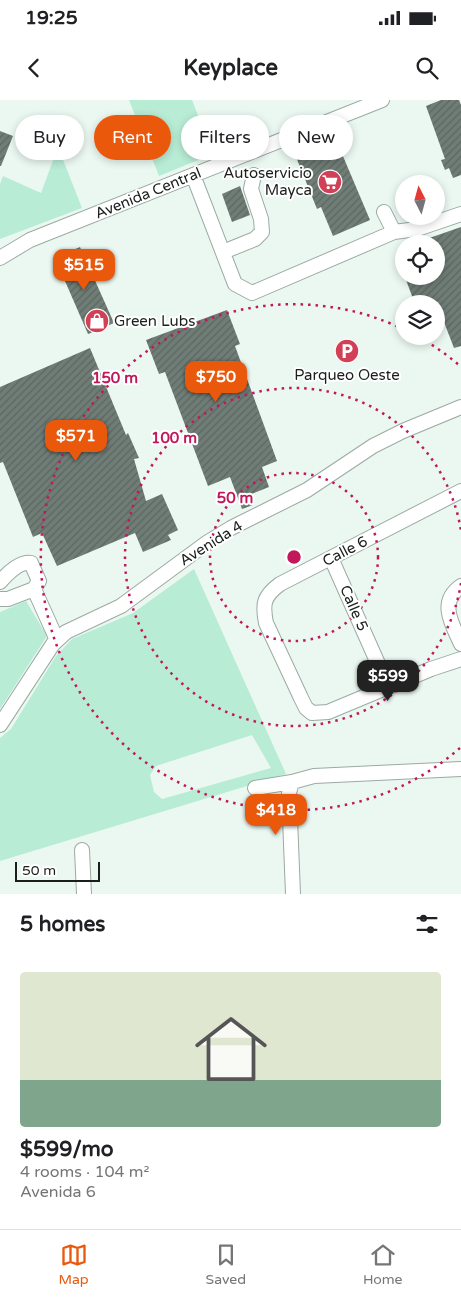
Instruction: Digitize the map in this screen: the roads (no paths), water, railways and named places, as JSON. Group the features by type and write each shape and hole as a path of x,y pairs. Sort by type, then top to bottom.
{"street":[{"name":"Avenida Central","path":"1,256 25,242 382,100"},
{"path":"193,175 235,284 252,293 394,232 417,229 461,214"},
{"path":"223,252 255,239 262,232 261,219 251,189 254,176"},
{"path":"384,212 394,232"},
{"name":"Avenida 4","path":"0,725 57,640 70,629 121,606 208,542 231,528 307,490 373,446 403,431 461,407"},
{"name":"Calle 6","path":"388,686 328,712 312,713 306,708 266,623 265,601 268,593 280,584 461,490"},
{"name":"Calle 5","path":"331,558 388,686"},
{"path":"0,582 22,564 31,563 40,581 34,589 8,599 0,599"},
{"path":"461,586 455,590 449,600 448,609 450,620 461,644"},
{"path":"34,589 57,640"},
{"path":"388,686 431,668 461,659"},
{"path":"255,788 314,776 461,769"},
{"path":"292,782 289,794 293,894"},
{"path":"82,850 84,894"}],"place":[{"name":"Autoservicio Mayca","path":"330,182"},
{"name":"Green Lubs","path":"97,321"},
{"name":"Parqueo Oeste","path":"347,351"}]}
